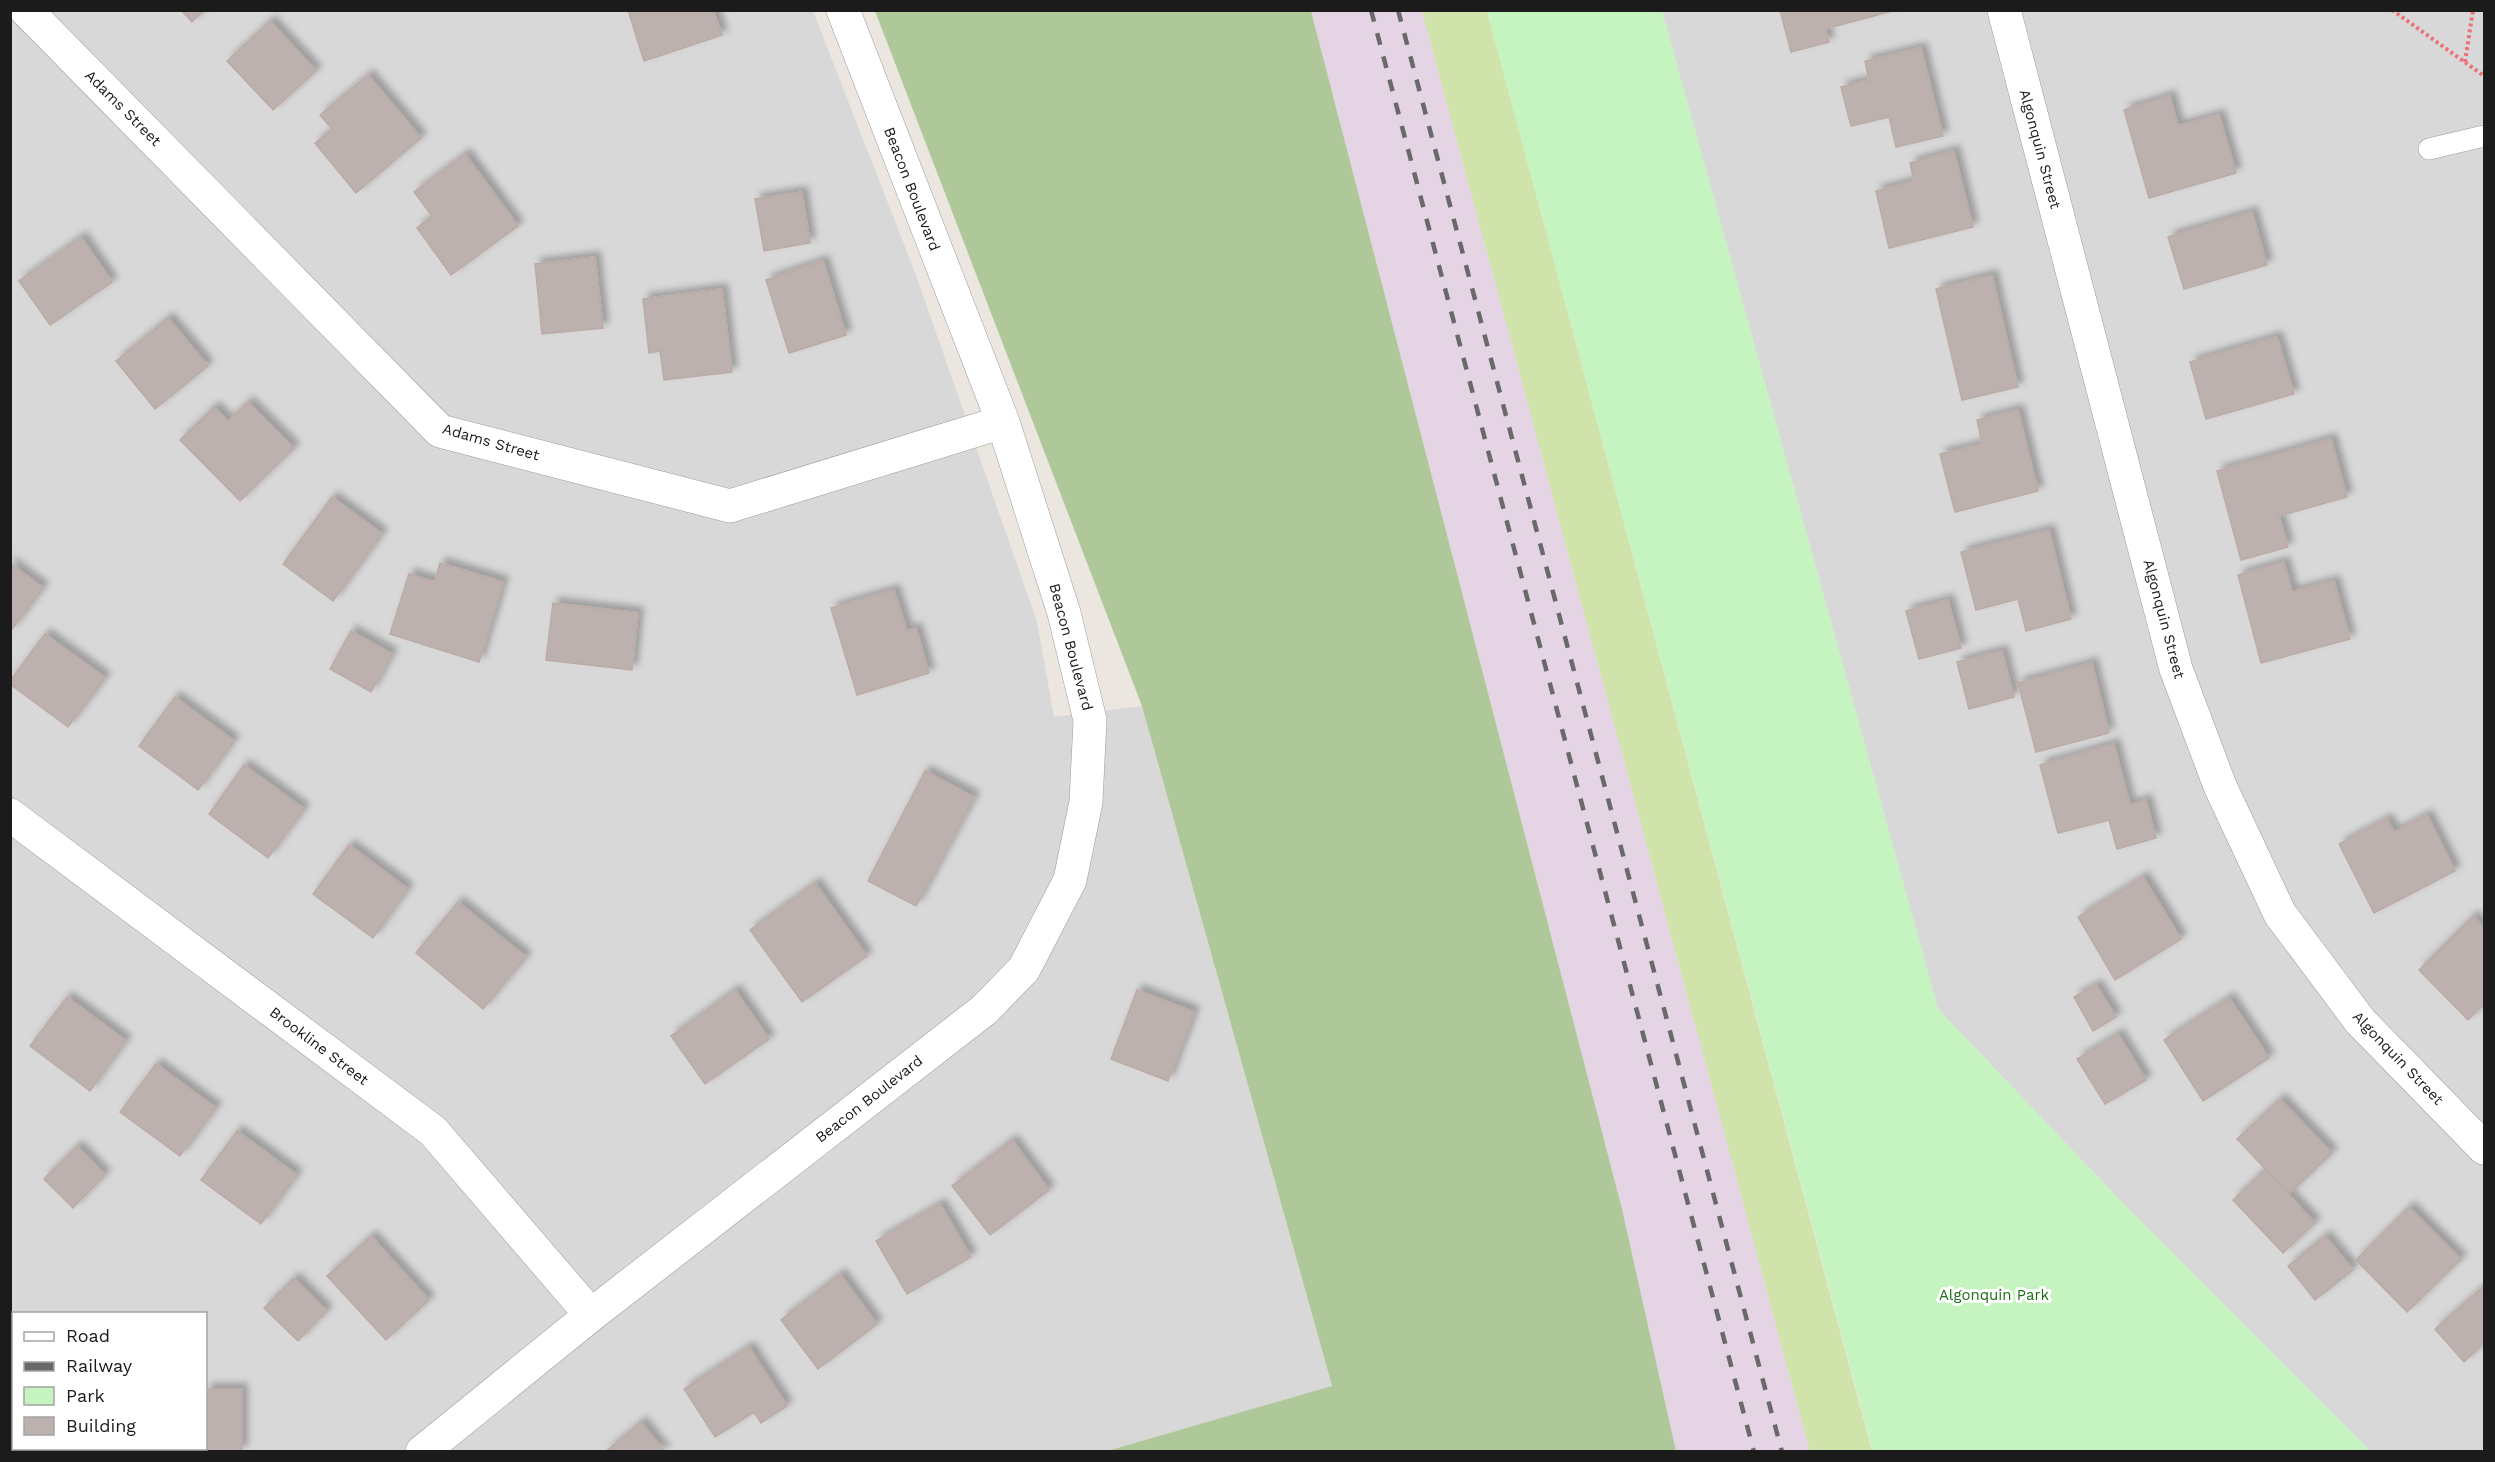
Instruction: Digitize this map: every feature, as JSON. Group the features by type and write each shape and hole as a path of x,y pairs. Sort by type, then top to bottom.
{"street":[{"name":"Adams Street","path":"26,10 440,431 730,506 1003,422"},
{"name":"Beacon Boulevard","path":"422,1452 591,1315 984,1010 1024,969 1070,880 1086,802 1090,720 1064,613 1003,422 843,10"},
{"name":"Algonquin Street","path":"2004,10 2176,669 2220,786 2280,914 2360,1021 2484,1148"},
{"name":"Brookline Street","path":"10,815 434,1131 591,1315"}],"lane":[{"path":"2429,148 2484,136"}],"path":[{"path":"2392,10 2484,76"},
{"path":"2465,62 2473,10"}],"shaded area":[{"path":"10,11 813,11 916,275 1037,622 1054,717 1142,706 1332,1387 1107,1451 11,1451"},
{"path":"1311,11 1422,11 1810,1451 1676,1451 1622,1209"},
{"path":"1662,11 2484,11 2484,1451 2370,1451 2120,1200 1938,1009"}],"green space":[{"path":"875,11 1311,11 1622,1209 1676,1451 1107,1451 1332,1386 1142,706"},
{"path":"1422,11 1487,11 1872,1451 1810,1451"},
{"name":"Algonquin Park","path":"1487,11 1662,11 1938,1009 2120,1200 2370,1451 1873,1451"}],"building":[{"path":"181,10 204,10 192,22"},
{"path":"628,10 713,10 722,35 644,61"},
{"path":"1780,10 1896,10 1825,29 1829,42 1791,52"},
{"path":"270,21 316,71 273,110 227,61"},
{"path":"1921,48 1943,136 1896,147 1889,117 1851,126 1841,87 1869,80 1865,61"},
{"path":"368,75 421,138 356,193 315,143 332,129 320,115"},
{"path":"2170,96 2178,126 2219,115 2236,173 2149,198 2124,110"},
{"path":"1954,151 1973,227 1889,248 1876,191 1914,181 1910,163"},
{"path":"465,154 518,226 451,275 417,228 432,216 414,192"},
{"path":"802,192 810,243 764,251 755,199"},
{"path":"2252,212 2267,265 2184,289 2168,237"},
{"path":"81,237 112,282 50,325 19,281"},
{"path":"595,257 603,328 542,334 535,264"},
{"path":"823,261 846,335 789,353 766,280"},
{"path":"1992,275 2018,387 1962,400 1936,289"},
{"path":"722,289 732,372 664,380 660,351 649,353 643,299"},
{"path":"168,318 208,366 155,409 116,361"},
{"path":"2277,337 2294,394 2206,419 2190,362"},
{"path":"248,402 294,448 240,501 180,440 214,407 228,421"},
{"path":"2018,410 2038,491 1955,512 1940,454 1982,444 1977,420"},
{"path":"2331,439 2347,497 2279,516 2288,547 2241,560 2217,471"},
{"path":"332,497 382,534 333,601 283,564"},
{"path":"2049,530 2071,619 2026,631 2018,599 1976,610 1961,552"},
{"path":"2284,562 2292,592 2334,581 2350,639 2261,663 2238,575"},
{"path":"10,563 43,588 10,632"},
{"path":"440,563 503,582 479,662 390,634 409,574 435,582"},
{"path":"894,590 907,631 916,628 929,673 857,695 831,608"},
{"path":"1948,600 1961,648 1919,659 1906,611"},
{"path":"553,603 638,613 632,670 546,660"},
{"path":"351,631 392,654 371,692 330,669"},
{"path":"45,634 105,678 68,727 10,684"},
{"path":"2002,651 2014,697 1969,709 1957,662"},
{"path":"2092,663 2109,733 2036,752 2018,683"},
{"path":"175,697 234,741 198,790 139,746"},
{"path":"2114,744 2130,805 2146,800 2156,838 2117,849 2109,820 2058,833 2040,765"},
{"path":"244,765 304,809 268,858 209,814"},
{"path":"925,771 974,797 916,906 868,881"},
{"path":"2427,815 2455,871 2374,913 2339,844 2387,819 2394,832"},
{"path":"349,845 408,889 373,938 313,894"},
{"path":"2143,877 2181,939 2115,980 2078,917"},
{"path":"815,883 867,956 802,1002 750,930"},
{"path":"458,902 526,957 483,1009 416,953"},
{"path":"2473,916 2484,928 2484,1004 2468,1020 2419,970"},
{"path":"2096,985 2116,1017 2093,1031 2074,997"},
{"path":"735,990 769,1039 705,1084 671,1036"},
{"path":"1137,990 1194,1012 1168,1081 1111,1059"},
{"path":"67,997 126,1041 90,1091 30,1046"},
{"path":"2229,998 2269,1058 2203,1101 2164,1040"},
{"path":"2118,1034 2146,1080 2105,1104 2077,1059"},
{"path":"156,1064 216,1108 180,1156 120,1112"},
{"path":"2280,1099 2332,1153 2289,1194 2237,1139"},
{"path":"237,1131 297,1175 261,1224 201,1180"},
{"path":"1012,1140 1049,1190 990,1235 952,1186"},
{"path":"77,1146 105,1175 73,1208 44,1179"},
{"path":"2265,1169 2315,1223 2283,1253 2233,1200"},
{"path":"940,1204 971,1257 907,1294 876,1241"},
{"path":"2409,1207 2461,1259 2407,1312 2356,1260"},
{"path":"371,1236 429,1300 386,1340 327,1276"},
{"path":"2325,1236 2353,1270 2315,1300 2288,1266"},
{"path":"840,1274 877,1324 818,1369 781,1320"},
{"path":"294,1278 327,1311 298,1341 264,1308"},
{"path":"2483,1287 2484,1343 2464,1362 2435,1329"},
{"path":"749,1347 787,1406 761,1423 754,1412 715,1437 684,1389"},
{"path":"207,1389 242,1389 242,1451 135,1451 207,1450"},
{"path":"641,1422 665,1452 605,1452"}],"railway":[{"path":"1371,10 1754,1452"},
{"path":"1398,10 1782,1452"}]}
